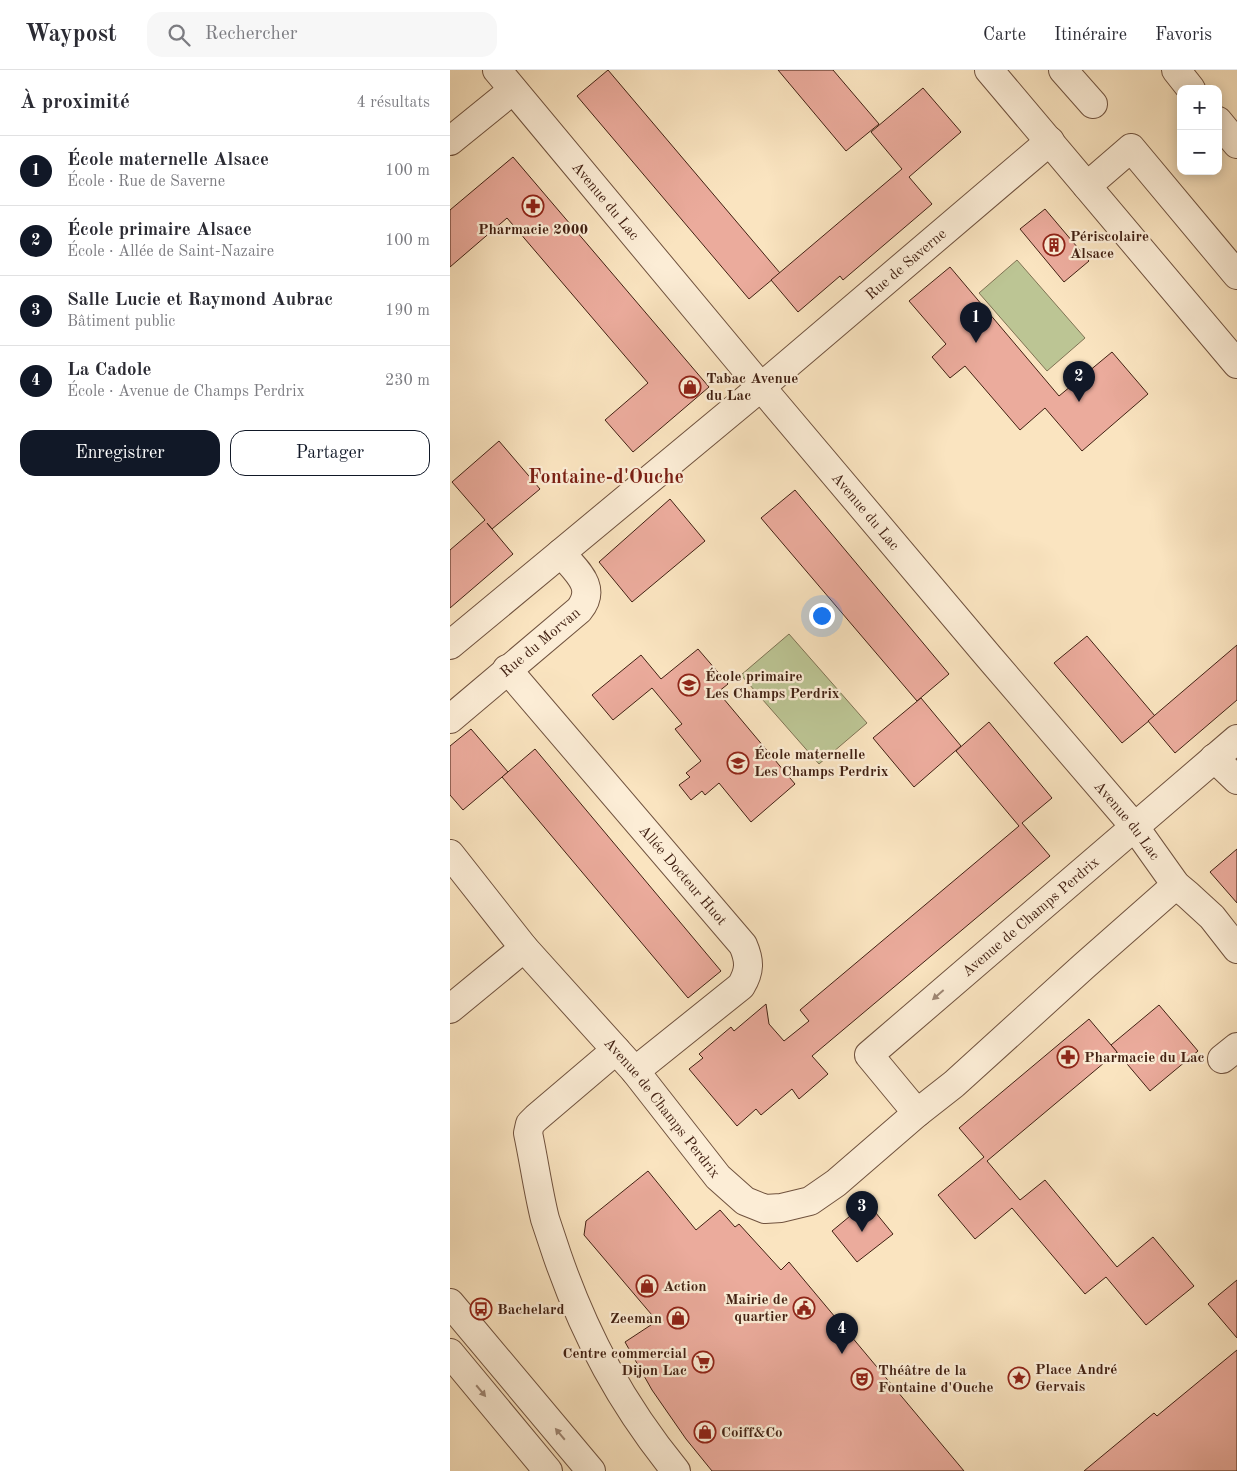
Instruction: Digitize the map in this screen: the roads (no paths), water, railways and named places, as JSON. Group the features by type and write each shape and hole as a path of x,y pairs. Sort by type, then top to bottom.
{"street":[{"path":"989,70 1237,364"},
{"path":"1063,70 1093,104"},
{"path":"1176,70 1188,85"},
{"path":"450,141 505,80"},
{"name":"Avenue du Lac","path":"505,80 989,658 1134,826 1176,885 1212,916 1237,949"},
{"path":"1222,126 1237,144"},
{"name":"Rue de Saverne","path":"761,387 1050,141"},
{"path":"1087,186 1131,148 1237,275"},
{"path":"450,646 761,387"},
{"name":"Rue du Morvan","path":"450,719 585,603 588,594 584,582 561,553"},
{"name":"Allée Docteur Huot","path":"507,669 737,938 748,957 749,967 741,986 635,1071"},
{"path":"1134,826 1237,739"},
{"path":"1214,758 1237,780"},
{"name":"Avenue de Champs Perdrix","path":"917,1113 869,1055 1134,826"},
{"name":"Avenue de Champs Perdrix","path":"450,854 524,948 635,1071 718,1177 745,1201 765,1209 781,1208 810,1201 836,1183 917,1113 954,1084 1176,885"},
{"path":"450,1009 524,948"},
{"path":"616,1050 536,1118 530,1124 528,1133 545,1219 584,1326 619,1392 649,1438 676,1471"},
{"path":"450,1303 591,1471"},
{"path":"450,1353 548,1471"}],"place":[{"name":"Pharmacie 2000","path":"533,206"},
{"name":"Périscolaire Alsace","path":"1054,245"},
{"name":"École maternelle Alsace","path":"976,343"},
{"name":"Tabac Avenue du Lac","path":"690,387"},
{"name":"École primaire Alsace","path":"1079,402"},
{"name":"École primaire Les Champs Perdrix","path":"689,685"},
{"name":"École maternelle Les Champs Perdrix","path":"738,763"},
{"name":"Pharmacie du Lac","path":"1068,1057"},
{"name":"Salle Lucie et Raymond Aubrac","path":"862,1232"},
{"name":"Action","path":"647,1286"},
{"name":"Mairie de quartier","path":"804,1308"},
{"name":"Bachelard","path":"481,1309"},
{"name":"Zeeman","path":"678,1318"},
{"name":"La Cadole","path":"842,1354"},
{"name":"Centre commercial Dijon Lac","path":"703,1362"},
{"name":"Place André Gervais","path":"1019,1378"},
{"name":"Théâtre de la Fontaine d'Ouche","path":"862,1379"},
{"name":"Coiff&Co","path":"705,1432"}],"district":[{"name":"Fontaine-d'Ouche","path":"606,476"}]}
